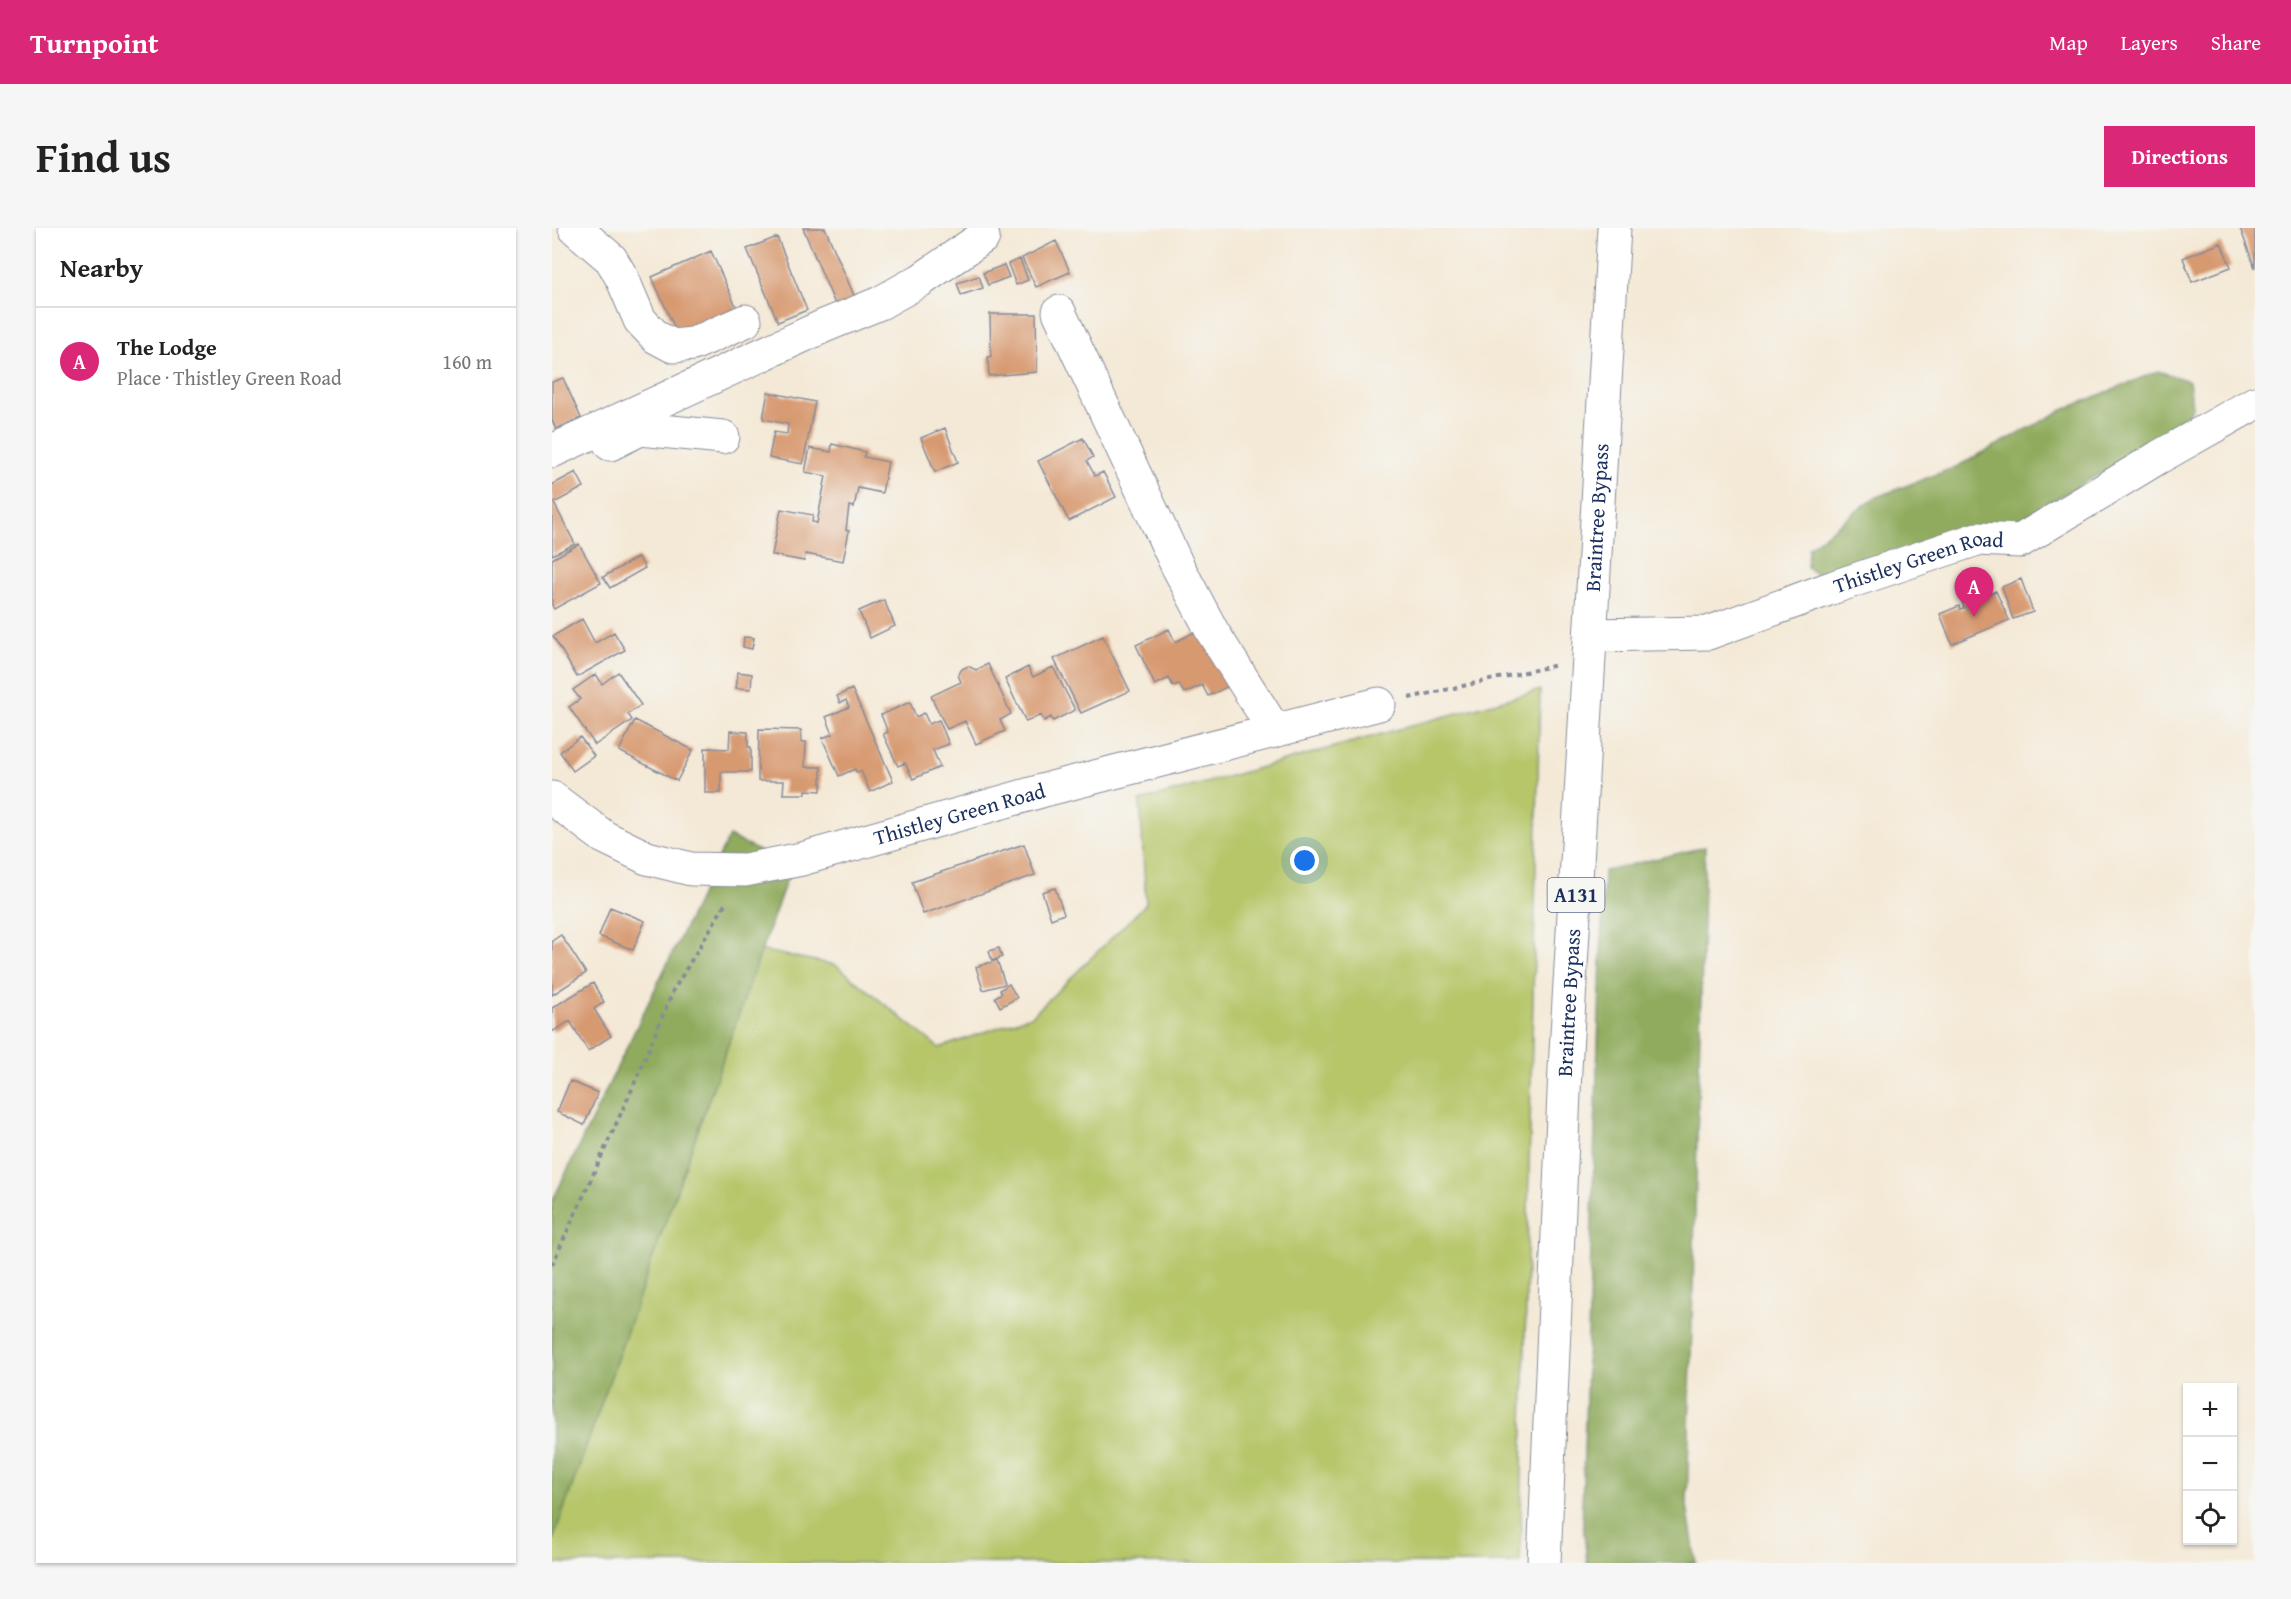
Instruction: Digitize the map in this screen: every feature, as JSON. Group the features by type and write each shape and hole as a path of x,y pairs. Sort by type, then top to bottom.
{"main road":[{"path":"575,228 611,260 622,278 640,320 656,337 673,346 693,344 745,321"},
{"name":"Braintree Bypass","path":"1544,1563 1564,1092 1614,228"},
{"path":"552,451 824,326 880,303 921,280 983,237"},
{"path":"1059,312 1177,565 1212,631 1275,731"},
{"name":"Thistley Green Road","path":"1590,646 1708,633 1834,587 1977,539 2020,541 2159,457 2255,403"},
{"path":"552,474 640,429 723,437"},
{"name":"Thistley Green Road","path":"552,798 604,837 647,858 691,869 745,870 802,859 1052,788 1379,704"}],"path":[{"path":"1379,704 1590,646"},
{"path":"552,1265 632,1089 673,991 745,870"}],"green space":[{"path":"2158,371 2189,381 2192,407 2178,435 2094,477 2005,528 1823,580 1807,567 1808,548 1874,498 1956,467 2063,410"},
{"path":"1540,690 1520,1563 552,1563 552,1277 738,946 836,965 939,1048 1033,1015 1146,904 1140,801"},
{"path":"729,836 791,867 552,1543 552,1202"},
{"path":"1705,847 1687,1505 1696,1563 1587,1563 1582,1509 1604,871"}],"building":[{"path":"803,228 825,228 856,300 837,309"},
{"path":"2240,228 2255,228 2255,268"},
{"path":"777,237 807,310 778,322 747,249"},
{"path":"1056,241 1070,272 1036,287 1022,258"},
{"path":"2221,243 2231,267 2192,282 2183,258"},
{"path":"711,251 738,311 679,338 652,277"},
{"path":"1020,259 1028,280 1016,285 1008,264"},
{"path":"1004,265 1009,277 988,285 983,273"},
{"path":"979,276 983,288 961,295 957,283"},
{"path":"990,314 1036,314 1037,372 989,376"},
{"path":"563,378 581,418 556,429 552,420 552,382"},
{"path":"768,392 815,402 803,464 769,458 774,432 787,434 788,424 763,419"},
{"path":"945,428 958,462 935,472 921,438"},
{"path":"1083,438 1093,457 1087,461 1095,476 1103,472 1116,497 1069,521 1038,461"},
{"path":"832,444 865,452 864,457 888,462 882,493 858,488 854,507 849,506 846,530 849,531 843,561 805,554 804,561 772,555 781,509 813,515 812,522 817,523 826,476 805,472 810,448 831,452"},
{"path":"576,472 584,487 554,503 575,544 552,555 552,485"},
{"path":"579,544 601,583 554,609 552,605 552,559"},
{"path":"638,557 645,568 610,588 603,577"},
{"path":"2021,579 2033,612 2013,619 2002,587"},
{"path":"1996,591 2009,620 1952,644 1940,614 1959,606 1960,609 1964,608 1962,602 1972,598 1975,603 1978,602 1977,599"},
{"path":"884,600 895,626 870,638 859,611"},
{"path":"582,619 595,643 614,632 625,650 577,677 553,636"},
{"path":"1169,629 1175,642 1201,629 1229,686 1208,696 1202,685 1184,693 1179,684 1173,686 1169,678 1155,685 1136,645"},
{"path":"1103,636 1130,691 1081,713 1054,659"},
{"path":"744,637 754,638 752,649 743,647"},
{"path":"988,664 1011,714 1000,720 1005,731 976,744 965,721 947,729 931,696 961,682 958,675 962,669 968,666 976,670"},
{"path":"1028,667 1033,677 1053,667 1075,710 1053,721 1051,717 1044,721 1041,715 1026,722 1005,679"},
{"path":"618,672 641,705 628,714 632,720 595,745 569,707 580,699 573,690 596,674 602,684"},
{"path":"738,672 752,674 751,689 736,688"},
{"path":"852,689 893,781 870,792 861,771 856,772 855,769 839,776 822,738 833,734 826,717 849,707 846,700 840,703 837,696"},
{"path":"910,702 916,717 924,713 929,724 939,720 949,744 933,750 940,767 913,779 905,763 898,766 883,734 888,732 881,715"},
{"path":"635,720 693,750 677,781 619,751"},
{"path":"759,729 801,730 801,742 806,742 805,767 821,767 821,791 806,790 806,794 783,794 784,781 758,781"},
{"path":"730,731 748,732 748,747 751,747 751,772 721,772 721,793 705,793 705,748 729,749"},
{"path":"580,737 594,756 573,771 560,752"},
{"path":"1024,844 1035,875 923,914 912,882"},
{"path":"1055,888 1064,914 1051,919 1042,892"},
{"path":"610,907 645,921 633,950 599,936"},
{"path":"561,935 586,973 552,995 552,941"},
{"path":"999,948 1002,957 992,961 989,951"},
{"path":"997,960 1005,984 983,990 976,967"},
{"path":"593,983 604,1002 594,1009 611,1036 588,1051 570,1021 552,1032 552,1008"},
{"path":"1009,984 1017,998 1000,1007 995,997 1002,993 1000,990"},
{"path":"570,1081 598,1093 584,1125 557,1112"}],"place":[{"name":"The Lodge","path":"1974,617"}]}
